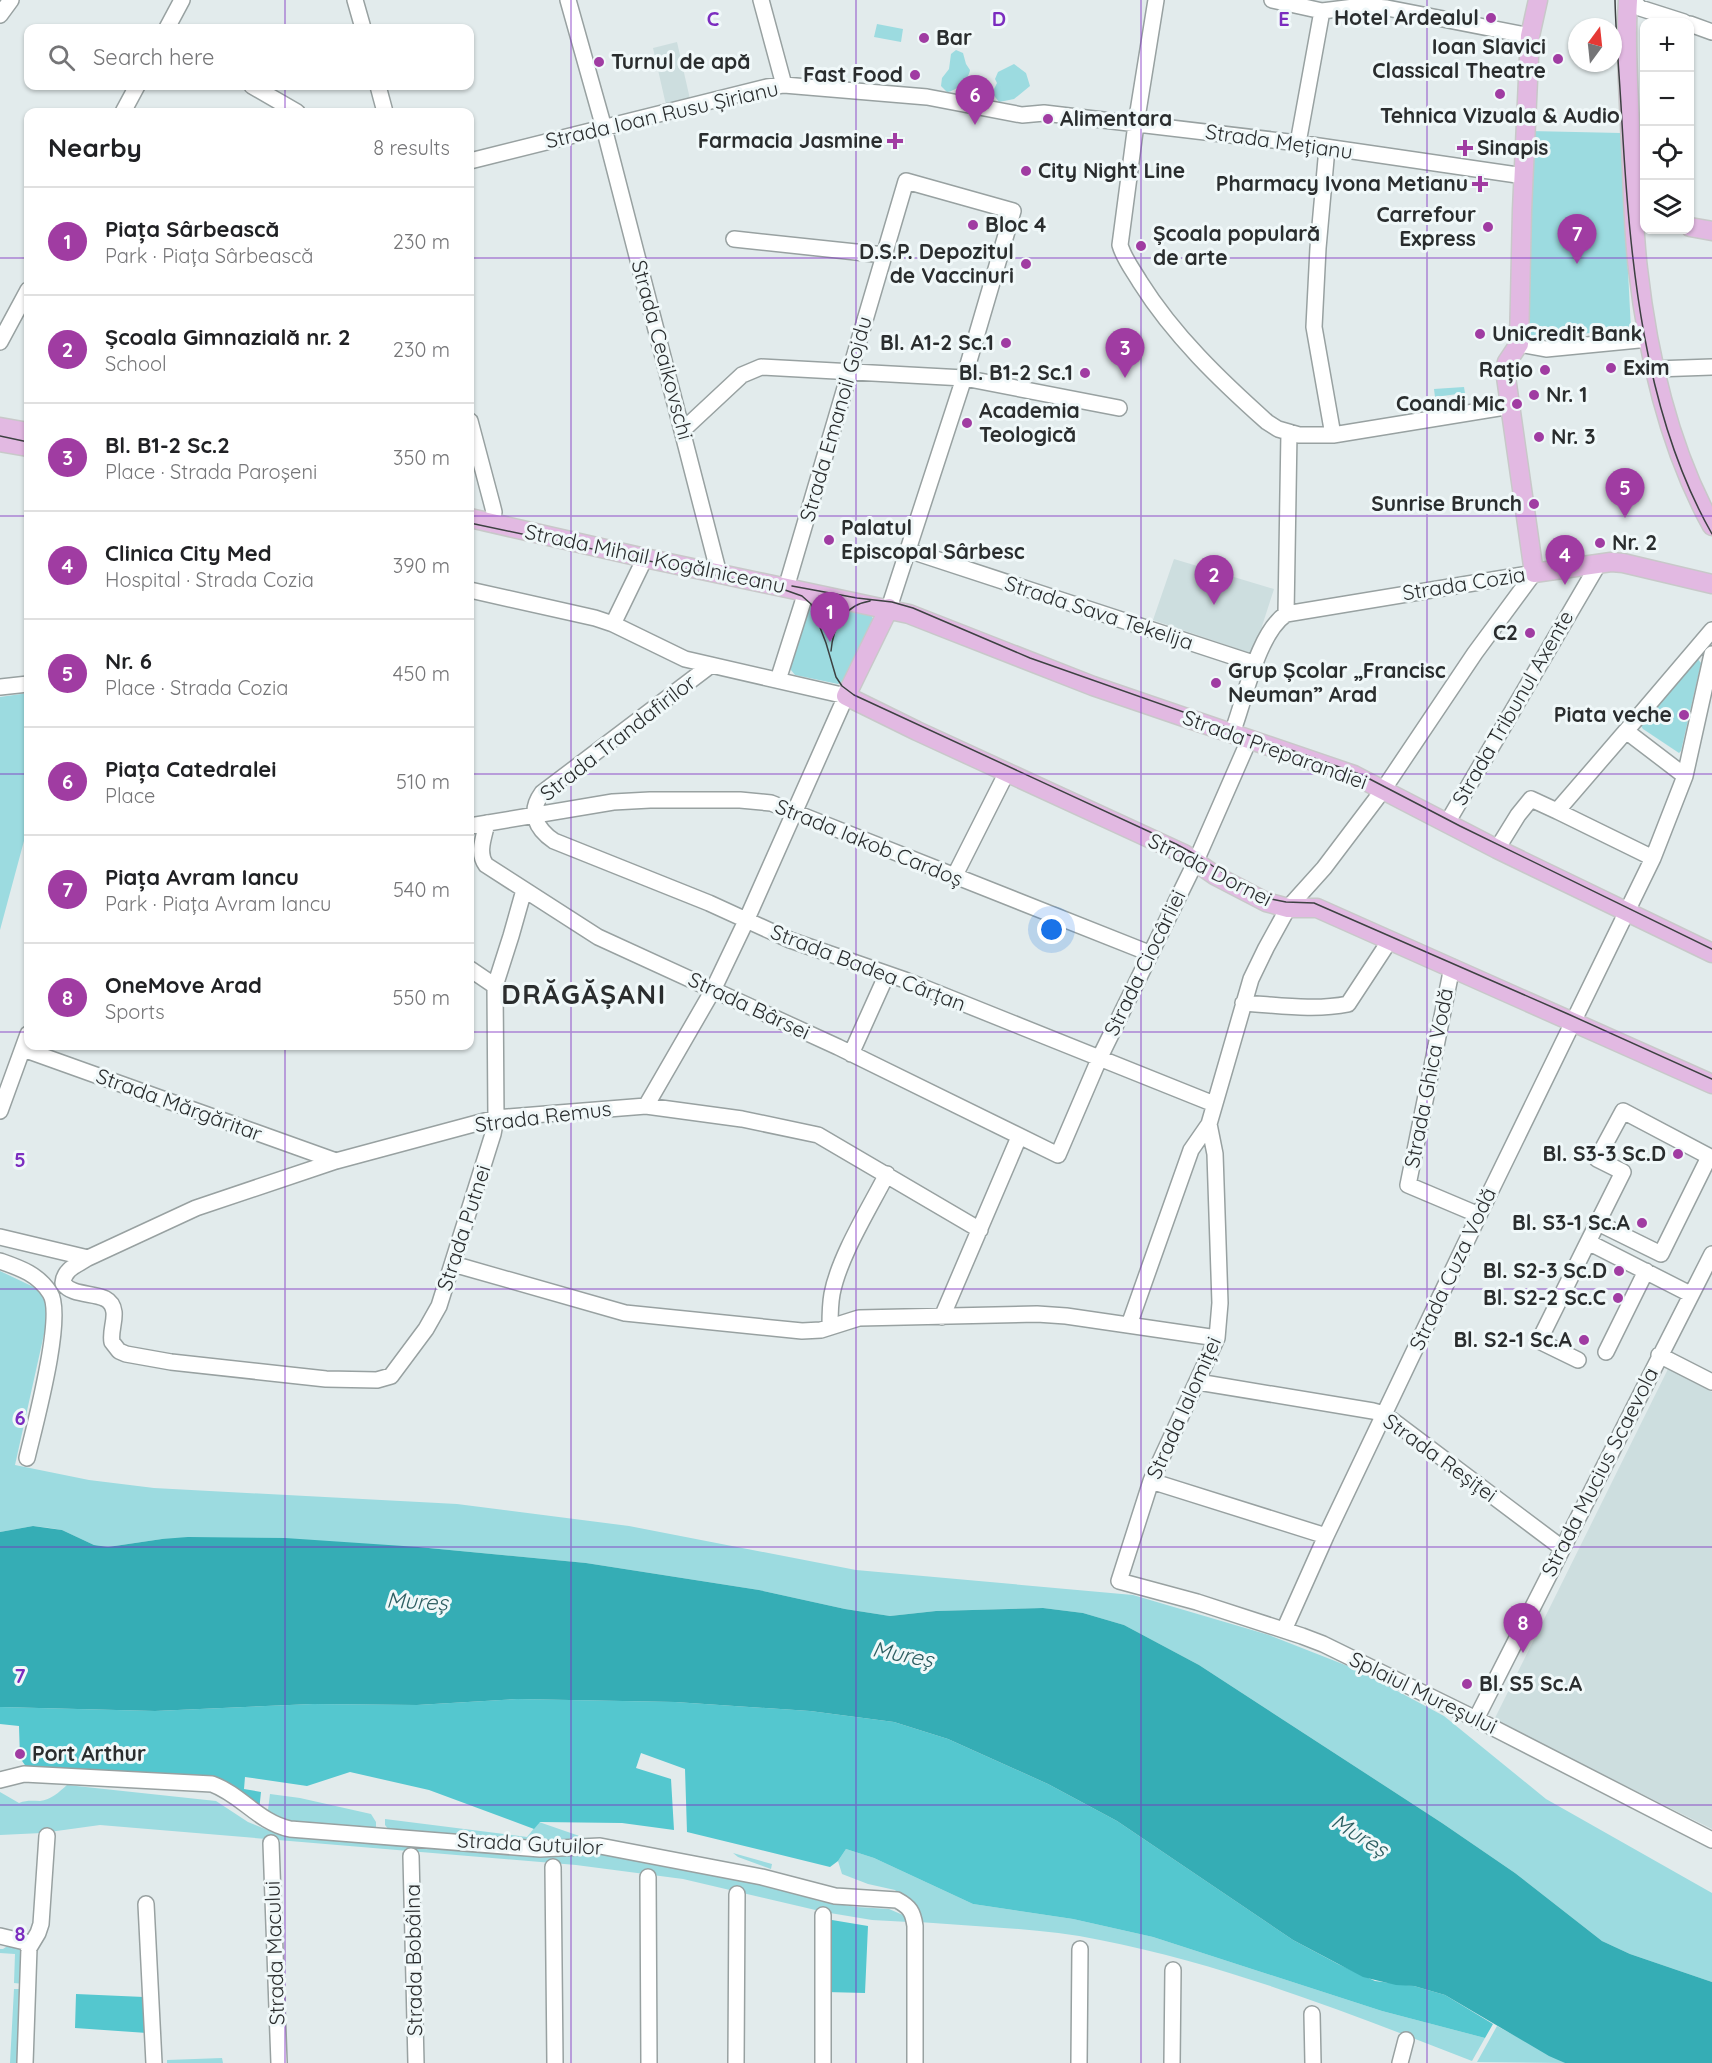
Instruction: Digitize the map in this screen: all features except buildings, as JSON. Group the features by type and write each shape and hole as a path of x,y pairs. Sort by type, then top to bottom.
{"main road":[{"path":"1534,573 1506,366 1519,344 1530,36 1538,0"},
{"path":"1630,0 1628,56 1630,128 1640,219 1638,268 1649,339 1665,411 1694,492 1712,526"},
{"path":"1694,228 1712,231"},
{"path":"0,427 24,431"},
{"path":"0,442 24,446"},
{"name":"Strada Mihail Kogălniceanu","path":"474,519 645,558 889,608"},
{"name":"Strada Mihail Kogălniceanu","path":"474,523 492,524"},
{"name":"Strada Cozia","path":"1534,573 1599,563 1623,563 1712,584"},
{"path":"846,696 889,608"},
{"name":"Strada Preparandiei","path":"889,608 1093,686 1354,775 1497,849 1712,953"},
{"name":"Strada Dornei","path":"846,696 1196,861 1216,876 1266,902 1288,908 1317,908 1712,1084"}],"street":[{"path":"0,15 11,0"},
{"path":"169,24 182,0"},
{"path":"355,0 362,24"},
{"name":"Strada Ceaikovschi","path":"568,0 604,128 719,573"},
{"path":"761,0 784,85"},
{"path":"1156,0 1136,124 1121,237 1122,252 1152,301 1179,337 1267,422 1299,435 1333,435 1511,406"},
{"path":"1272,0 1322,11 1389,4 1530,36"},
{"path":"1630,0 1640,8 1671,18"},
{"path":"1298,143 1322,11"},
{"path":"1694,26 1712,32"},
{"name":"Strada Ioan Rusu Șirianu","path":"474,160 767,87 784,85 927,97 1002,112 1033,115"},
{"path":"125,108 135,90"},
{"path":"259,90 290,108"},
{"path":"379,90 384,108"},
{"name":"Strada Mețianu","path":"1033,115 1044,113 1298,143 1524,176"},
{"path":"1327,148 1314,327 1333,435"},
{"name":"Strada Emanoil Gojdu","path":"786,588 906,181 1013,211 964,378"},
{"path":"735,239 884,255"},
{"path":"0,342 24,297"},
{"path":"1519,344 1546,349 1649,339"},
{"path":"683,430 742,375 761,367 964,378 1119,408"},
{"path":"1654,369 1712,367"},
{"path":"889,608 964,378"},
{"path":"1232,733 1270,631 1286,614 1289,432"},
{"path":"474,436 494,512 492,524"},
{"name":"Strada Sava Tekelija","path":"908,550 1256,664"},
{"path":"613,624 645,558"},
{"name":"Strada Tribunul Axente","path":"1447,823 1599,563"},
{"path":"1130,1325 1191,1150 1209,1124 1243,1003 1266,948 1288,908 1324,868 1383,790 1475,653 1534,573"},
{"name":"Strada Cozia","path":"1286,614 1534,573"},
{"path":"474,591 613,624 672,654 846,696 713,990 646,1106"},
{"path":"778,680 806,592"},
{"path":"1557,811 1712,630"},
{"path":"1626,911 1653,858 1684,776 1712,654"},
{"name":"Strada Trandafirilor","path":"534,815 534,806 542,793 711,665"},
{"path":"0,687 24,684"},
{"path":"1626,731 1684,776"},
{"name":"Strada Ciocârliei","path":"1058,1155 1100,1057 1196,861 1249,740"},
{"path":"954,877 1007,772"},
{"name":"Strada Iakob Cardoș","path":"474,825 613,802 755,800 771,803 1149,953"},
{"path":"1497,849 1512,824 1531,800 1653,858"},
{"name":"Strada Badea Cârțan","path":"534,815 543,834 554,841 709,903 790,940 887,974 1214,1104"},
{"name":"Strada Bârsei","path":"487,823 481,852 482,860 486,865 598,937 851,1054 1058,1155"},
{"name":"Strada Putnei","path":"391,1376 426,1329 439,1306 487,1158 496,1118 495,986 524,890"},
{"name":"Strada Cuza Vodă","path":"1284,1630 1384,1414 1626,911"},
{"path":"1243,1003 1335,1007 1348,1004 1390,940"},
{"name":"Strada Ghica Vodă","path":"1452,967 1408,1185 1479,1215"},
{"path":"474,972 495,986"},
{"path":"851,1054 887,974"},
{"path":"0,1111 24,1046"},
{"name":"Strada Mărgăritar","path":"49,1050 336,1161"},
{"name":"Strada Remus","path":"391,1376 377,1380 326,1379 171,1362 126,1354 119,1351 112,1342 114,1313 112,1304 101,1297 70,1290 63,1283 64,1274 94,1255 196,1208 336,1161 496,1118 646,1106 742,1119 818,1135 980,1230"},
{"path":"1578,1360 1539,1341 1623,1172 1597,1159 1623,1111 1711,1158 1661,1254 1598,1223"},
{"name":"Strada Ialomiței","path":"1119,1581 1151,1481 1217,1338 1220,1303 1215,1154 1209,1124"},
{"path":"942,1317 1019,1137"},
{"path":"1191,1150 1215,1154"},
{"path":"830,1327 831,1296 842,1263 887,1174"},
{"path":"0,1237 94,1255"},
{"path":"1588,1242 1690,1294"},
{"name":"Strada Mucius Scaevola","path":"1476,1719 1659,1354 1712,1254"},
{"path":"0,1261 32,1274 51,1294 54,1303 55,1322 51,1347 27,1458"},
{"path":"453,1264 625,1313 802,1331 821,1330 859,1318 1037,1314 1066,1316 1217,1338"},
{"path":"1606,1352 1647,1271"},
{"name":"Strada Mucius Scaevola","path":"1659,1354 1712,1382"},
{"name":"Strada Reșiței","path":"1198,1382 1384,1414 1562,1548"},
{"path":"1151,1481 1326,1536"},
{"name":"Splaiul Mureșului","path":"1119,1581 1197,1602 1323,1644 1476,1719 1712,1840"},
{"name":"Strada Gutuilor","path":"0,1780 24,1774 212,1784 224,1788 264,1820 290,1829 540,1848 600,1846 762,1877 835,1896 897,1900 913,1912 915,1926 915,2063"},
{"path":"0,1936 23,1943 39,1933 47,1836"},
{"name":"Strada Macului","path":"272,1843 279,2063"},
{"name":"Strada Bobâlna","path":"411,1856 416,2063"},
{"path":"553,1867 555,2063"},
{"path":"648,1877 649,2063"},
{"path":"736,2063 737,1894"},
{"path":"146,1904 154,2063"},
{"path":"823,1915 823,2063"},
{"path":"23,1943 25,2063"},
{"path":"1079,2063 1080,1949"},
{"path":"1172,2063 1173,1970"},
{"path":"1312,2014 1313,2063"},
{"path":"1400,2063 1406,2040"}],"shaded area":[{"path":"877,24 903,29 901,42 874,37"},
{"path":"677,42 690,99 666,105 653,48"},
{"path":"956,50 963,53 970,70 962,84 947,92 941,86 942,78 949,69 951,54"},
{"path":"1014,64 1026,73 1030,86 1014,99 999,102 992,93 997,83 995,79 998,72"},
{"path":"1530,131 1621,133 1631,330 1523,338"},
{"path":"1464,387 1465,393 1435,397 1434,389"},
{"path":"1174,559 1274,589 1253,654 1153,620"},
{"path":"811,601 869,610 874,621 846,679 838,684 795,675 791,670 790,663 805,609"},
{"path":"1697,658 1701,663 1679,753 1641,726"},
{"path":"24,694 24,841 0,930 0,697"},
{"path":"0,1271 40,1290 50,1307 15,1465 89,1480 154,1488 457,1504 629,1526 856,1570 1133,1595 1269,1635 1358,1670 1444,1716 1546,1799 1712,1893 1712,1982 1630,1954 1602,1941 1515,1873 1442,1823 1199,1665 1124,1625 1083,1613 1043,1608 936,1611 890,1616 845,1609 759,1590 586,1563 418,1547 162,1539 108,1547 94,1545 62,1530 50,1528 33,1526 0,1532"},
{"path":"1668,1369 1712,1392 1712,1829 1494,1720"},
{"path":"517,1699 675,1702 810,1711 894,1722 948,1739 1048,1784 1117,1821 1293,1940 1338,1964 1375,1981 1414,1986 1445,1995 1493,2024 1485,2038 1382,2011 1153,1937 1073,1919 973,1904 874,1858 846,1849 838,1861 830,1867 687,1832 685,1769 641,1753 636,1768 671,1779 674,1830 622,1823 540,1822 534,1829 429,1790 350,1772 307,1786 245,1777 244,1789 261,1792 259,1811 229,1788 27,1768 20,1758 19,1726 0,1724 0,1707 155,1711 313,1704 417,1705"},
{"path":"67,1785 216,1801 248,1822 273,1832 302,1838 500,1851 605,1854 763,1883 819,1901 889,1909 903,1915 909,1922 872,1920 824,1912 683,1879 576,1865 100,1825 42,1833 0,1835 0,1792 19,1803 40,1801 58,1793"},
{"path":"270,1794 300,1798 371,1814 376,1822 376,1832 296,1827 267,1818"},
{"path":"385,1819 527,1837 539,1822 591,1840 562,1844 389,1830 385,1825"},
{"path":"846,1849 874,1858 973,1904 1073,1919 1153,1937 1382,2011 1485,2038 1472,2061 1289,1992 1148,1950 1055,1933 919,1922 916,1904 903,1898 895,1890 868,1884 842,1874 838,1861"},
{"path":"733,1853 772,1864 771,1869 738,1857"},
{"path":"826,1919 868,1926 865,1993 826,1992"},
{"path":"9,1945 16,1946 24,1953 24,1984 14,1983 15,1954 0,1953 0,1949"},
{"path":"14,1989 23,1989 19,2063 10,2063"},
{"path":"76,1994 144,1997 147,2033 75,2028"},
{"path":"1497,2026 1565,2063 1477,2062"},
{"path":"222,2058 223,2063 167,2063 167,2060"}],"water":[{"name":"Mureș","path":"33,1526 62,1530 94,1545 108,1547 188,1537 285,1538 418,1547 586,1563 759,1590 845,1609 890,1616 936,1611 1043,1608 1083,1613 1124,1625 1199,1665 1442,1823 1515,1873 1602,1941 1630,1954 1712,1982 1712,2063 1565,2063 1445,1995 1414,1986 1396,1985 1363,1977 1293,1940 1117,1821 1048,1784 948,1739 894,1722 810,1711 675,1702 517,1699 417,1705 313,1704 155,1711 0,1707 0,1532"}],"tram line":[{"path":"1615,0 1625,175 1644,334 1655,387 1670,438 1689,487 1712,534"},
{"path":"0,436 24,441"},
{"path":"474,524 785,590 802,596 811,604 836,677 842,686 854,695 1176,844 1271,899 1314,903 1712,1079"},
{"path":"792,586 892,602 913,608 1030,658 1362,775 1460,826 1712,949"},
{"path":"831,651 834,634 842,618 853,607 870,601"}],"place":[{"name":"Hotel Ardealul","path":"1491,18"},
{"name":"Bar","path":"924,38"},
{"name":"Ioan Slavici Classical Theatre","path":"1558,59"},
{"name":"Turnul de apă","path":"599,62"},
{"name":"Fast Food","path":"915,75"},
{"name":"Tehnica Vizuala & Audio","path":"1500,94"},
{"name":"Alimentara","path":"1048,119"},
{"name":"Piața Catedralei","path":"975,125"},
{"name":"Farmacia Jasmine","path":"895,141"},
{"name":"Sinapis","path":"1465,148"},
{"name":"City Night Line","path":"1026,171"},
{"name":"Pharmacy Ivona Metianu","path":"1480,184"},
{"name":"Bloc 4","path":"973,225"},
{"name":"Carrefour Express","path":"1488,227"},
{"name":"Școala populară de arte","path":"1141,246"},
{"name":"D.S.P. Depozitul de Vaccinuri","path":"1026,264"},
{"name":"Piața Avram Iancu","path":"1577,264"},
{"name":"UniCredit Bank","path":"1480,334"},
{"name":"Bl. A1-2 Sc.1","path":"1006,343"},
{"name":"Exim","path":"1611,368"},
{"name":"Rațio","path":"1545,370"},
{"name":"Bl. B1-2 Sc.1","path":"1085,373"},
{"name":"Bl. B1-2 Sc.2","path":"1125,378"},
{"name":"Nr. 1","path":"1534,395"},
{"name":"Coandi Mic","path":"1517,404"},
{"name":"Academia Teologică","path":"967,423"},
{"name":"Nr. 3","path":"1539,437"},
{"name":"Sunrise Brunch","path":"1534,504"},
{"name":"Nr. 6","path":"1625,518"},
{"name":"Palatul Episcopal Sârbesc","path":"829,540"},
{"name":"Nr. 2","path":"1600,543"},
{"name":"Clinica City Med","path":"1565,585"},
{"name":"Școala Gimnazială nr. 2","path":"1214,605"},
{"name":"C2","path":"1530,633"},
{"name":"Piața Sârbească","path":"830,642"},
{"name":"Grup Școlar „Francisc Neuman” Arad","path":"1216,683"},
{"name":"Piata veche","path":"1684,715"},
{"name":"Bl. S3-3 Sc.D","path":"1678,1154"},
{"name":"Bl. S3-1 Sc.A","path":"1642,1223"},
{"name":"Bl. S2-3 Sc.D","path":"1619,1271"},
{"name":"Bl. S2-2 Sc.C","path":"1618,1298"},
{"name":"Bl. S2-1 Sc.A","path":"1584,1340"},
{"name":"OneMove Arad","path":"1523,1653"},
{"name":"Bl. S5 Sc.A","path":"1467,1684"},
{"name":"Port Arthur","path":"20,1754"}],"district":[{"name":"DRĂGĂȘANI","path":"584,995"}]}
